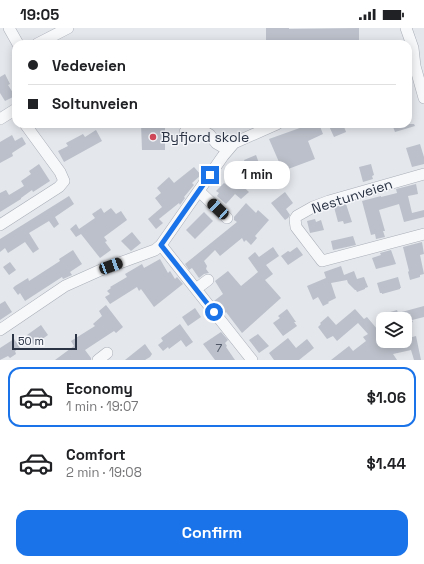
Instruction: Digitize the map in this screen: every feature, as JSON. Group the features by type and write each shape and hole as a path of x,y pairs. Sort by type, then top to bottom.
{"street":[{"path":"9,28 16,40"},
{"path":"45,40 68,28"},
{"path":"406,28 410,40"},
{"path":"412,45 412,68 424,98"},
{"path":"0,119 12,112"},
{"path":"0,225 59,187 64,181 60,172 29,128"},
{"path":"0,330 65,286 78,279 155,250 161,245 228,150 238,141 264,128"},
{"path":"185,132 205,132 210,135 216,143 228,150"},
{"name":"Nestunveien","path":"424,174 329,201 300,213 295,220 295,224 322,261 424,234"},
{"path":"199,191 228,218"},
{"path":"161,245 252,360"},
{"path":"196,289 208,280"},
{"path":"98,360 107,353"}],"building":[{"path":"266,28 359,28 359,40 266,40"},
{"path":"5,74 10,84 8,85 12,91 12,98 5,101 0,93 0,77"},
{"name":"Byfjord skole","path":"141,128 165,128 165,150 142,150"},
{"path":"300,128 321,128 323,134 308,141 315,159 280,172 276,163 279,162 269,139"},
{"path":"330,128 344,128 346,132 334,137"},
{"path":"394,128 408,128 395,132"},
{"path":"96,130 102,141 64,162 58,151 68,146 66,143 83,134 85,137"},
{"path":"12,135 15,141 22,137 26,144 12,153 13,156 0,163 0,142"},
{"path":"420,144 424,157 424,164 412,167 406,148"},
{"path":"256,155 263,174 251,179 244,160"},
{"path":"39,164 50,181 33,192 32,190 0,212 0,193 6,190 9,195 24,186 21,181 31,174 29,171"},
{"path":"371,164 374,175 372,176 373,179 363,182 359,167"},
{"path":"194,167 201,175 192,183 194,185 184,197 185,198 180,205 179,203 159,219 163,223 156,229 148,219 162,207 155,198 161,193 157,188 169,177 174,183"},
{"path":"234,178 249,192 241,199 235,194 226,204 217,196 219,193 216,191 224,183 227,185"},
{"path":"416,184 418,194 408,196 412,213 424,210 424,217 404,222 399,204 379,210 385,231 383,231 385,237 376,239 375,234 371,235 362,201 397,193 396,189"},
{"path":"285,192 293,203 286,209 290,215 285,220 271,203"},
{"path":"69,196 74,204 55,217 59,224 54,228 49,221 29,233 39,249 33,253 25,242 8,253 5,248 0,252 0,239"},
{"path":"246,203 256,213 258,210 269,220 255,236 257,238 251,245 246,240 244,242 242,238 220,256 215,250 204,261 207,266 206,269 209,273 204,274 199,278 192,268 189,270 185,264 237,222 234,220 234,217"},
{"path":"346,204 352,222 344,224 343,221 338,222 334,207"},
{"path":"101,208 104,213 111,208 116,214 121,211 127,220 104,237 107,241 105,242 111,250 100,258 81,234 76,237 70,229 76,224 79,229 95,218 92,214"},
{"path":"204,212 213,221 195,239 186,230"},
{"path":"315,219 316,222 321,220 324,230 310,233 307,221"},
{"path":"132,232 141,243 131,251 121,241"},
{"path":"353,236 356,245 333,250 331,241"},
{"path":"422,242 424,254 420,255 424,274 410,280 403,247"},
{"path":"273,247 279,256 266,265 273,274 265,280 281,298 242,333 226,312 224,314 214,301 223,294 215,281 228,271 241,286 258,272 248,258 255,252 259,257"},
{"path":"297,247 303,255 288,265 281,256"},
{"path":"73,250 82,264 70,272 72,275 63,279 62,277 25,301 20,293 18,295 13,288 15,286 28,278 29,281 60,261 59,259"},
{"path":"391,250 396,264 376,269 372,258 381,255 380,253"},
{"path":"160,259 168,273 170,271 175,279 177,277 183,284 154,307 141,289 139,291 137,287 110,304 105,297 110,294 107,291 111,288 110,287 127,277 125,274 142,264 144,268"},
{"path":"10,262 16,270 9,275 3,267"},
{"path":"341,266 344,275 354,271 357,279 364,277 368,287 357,292 347,280 331,283 336,298 323,306 318,297 313,300 307,286 326,278 324,272"},
{"path":"398,277 400,289 382,294 380,293 377,283"},
{"path":"5,301 12,312 0,320 0,304"},
{"path":"106,305 123,327 116,333 114,331 85,350 91,360 55,360 74,346 71,341 95,326 93,324 102,316 99,311"},
{"path":"424,306 424,317 412,320 412,312 402,312"},
{"path":"195,308 201,317 188,326 182,317"},
{"path":"287,309 297,326 283,336 273,323 280,318 278,316"},
{"path":"355,309 364,319 367,317 376,328 376,348 412,348 412,337 416,336 421,360 414,360 411,350 393,354 397,360 331,360 349,346 353,351 366,341 363,337 368,334 358,323 337,341 333,336 327,339 318,327 321,324 320,323 328,316 336,325"},
{"path":"180,324 193,342 186,347 181,340 169,349 168,347 163,351 158,345 163,341 161,338"},
{"path":"41,325 48,335 34,345 27,335"},
{"path":"221,332 228,340 225,343 227,346 226,347 235,360 215,360 203,344"},
{"path":"258,334 269,346 259,353 249,340"},
{"path":"288,338 296,348 307,339 314,348 299,360 274,360 269,353"},
{"path":"14,339 20,348 15,351 16,354 10,358 8,356 0,360 0,348"},
{"path":"145,344 152,354 150,357 145,360 125,360"}],"place":[{"name":"Byfjord skole","path":"153,137"}],"route":[{"path":"210,175 161,245 214,312"}]}
